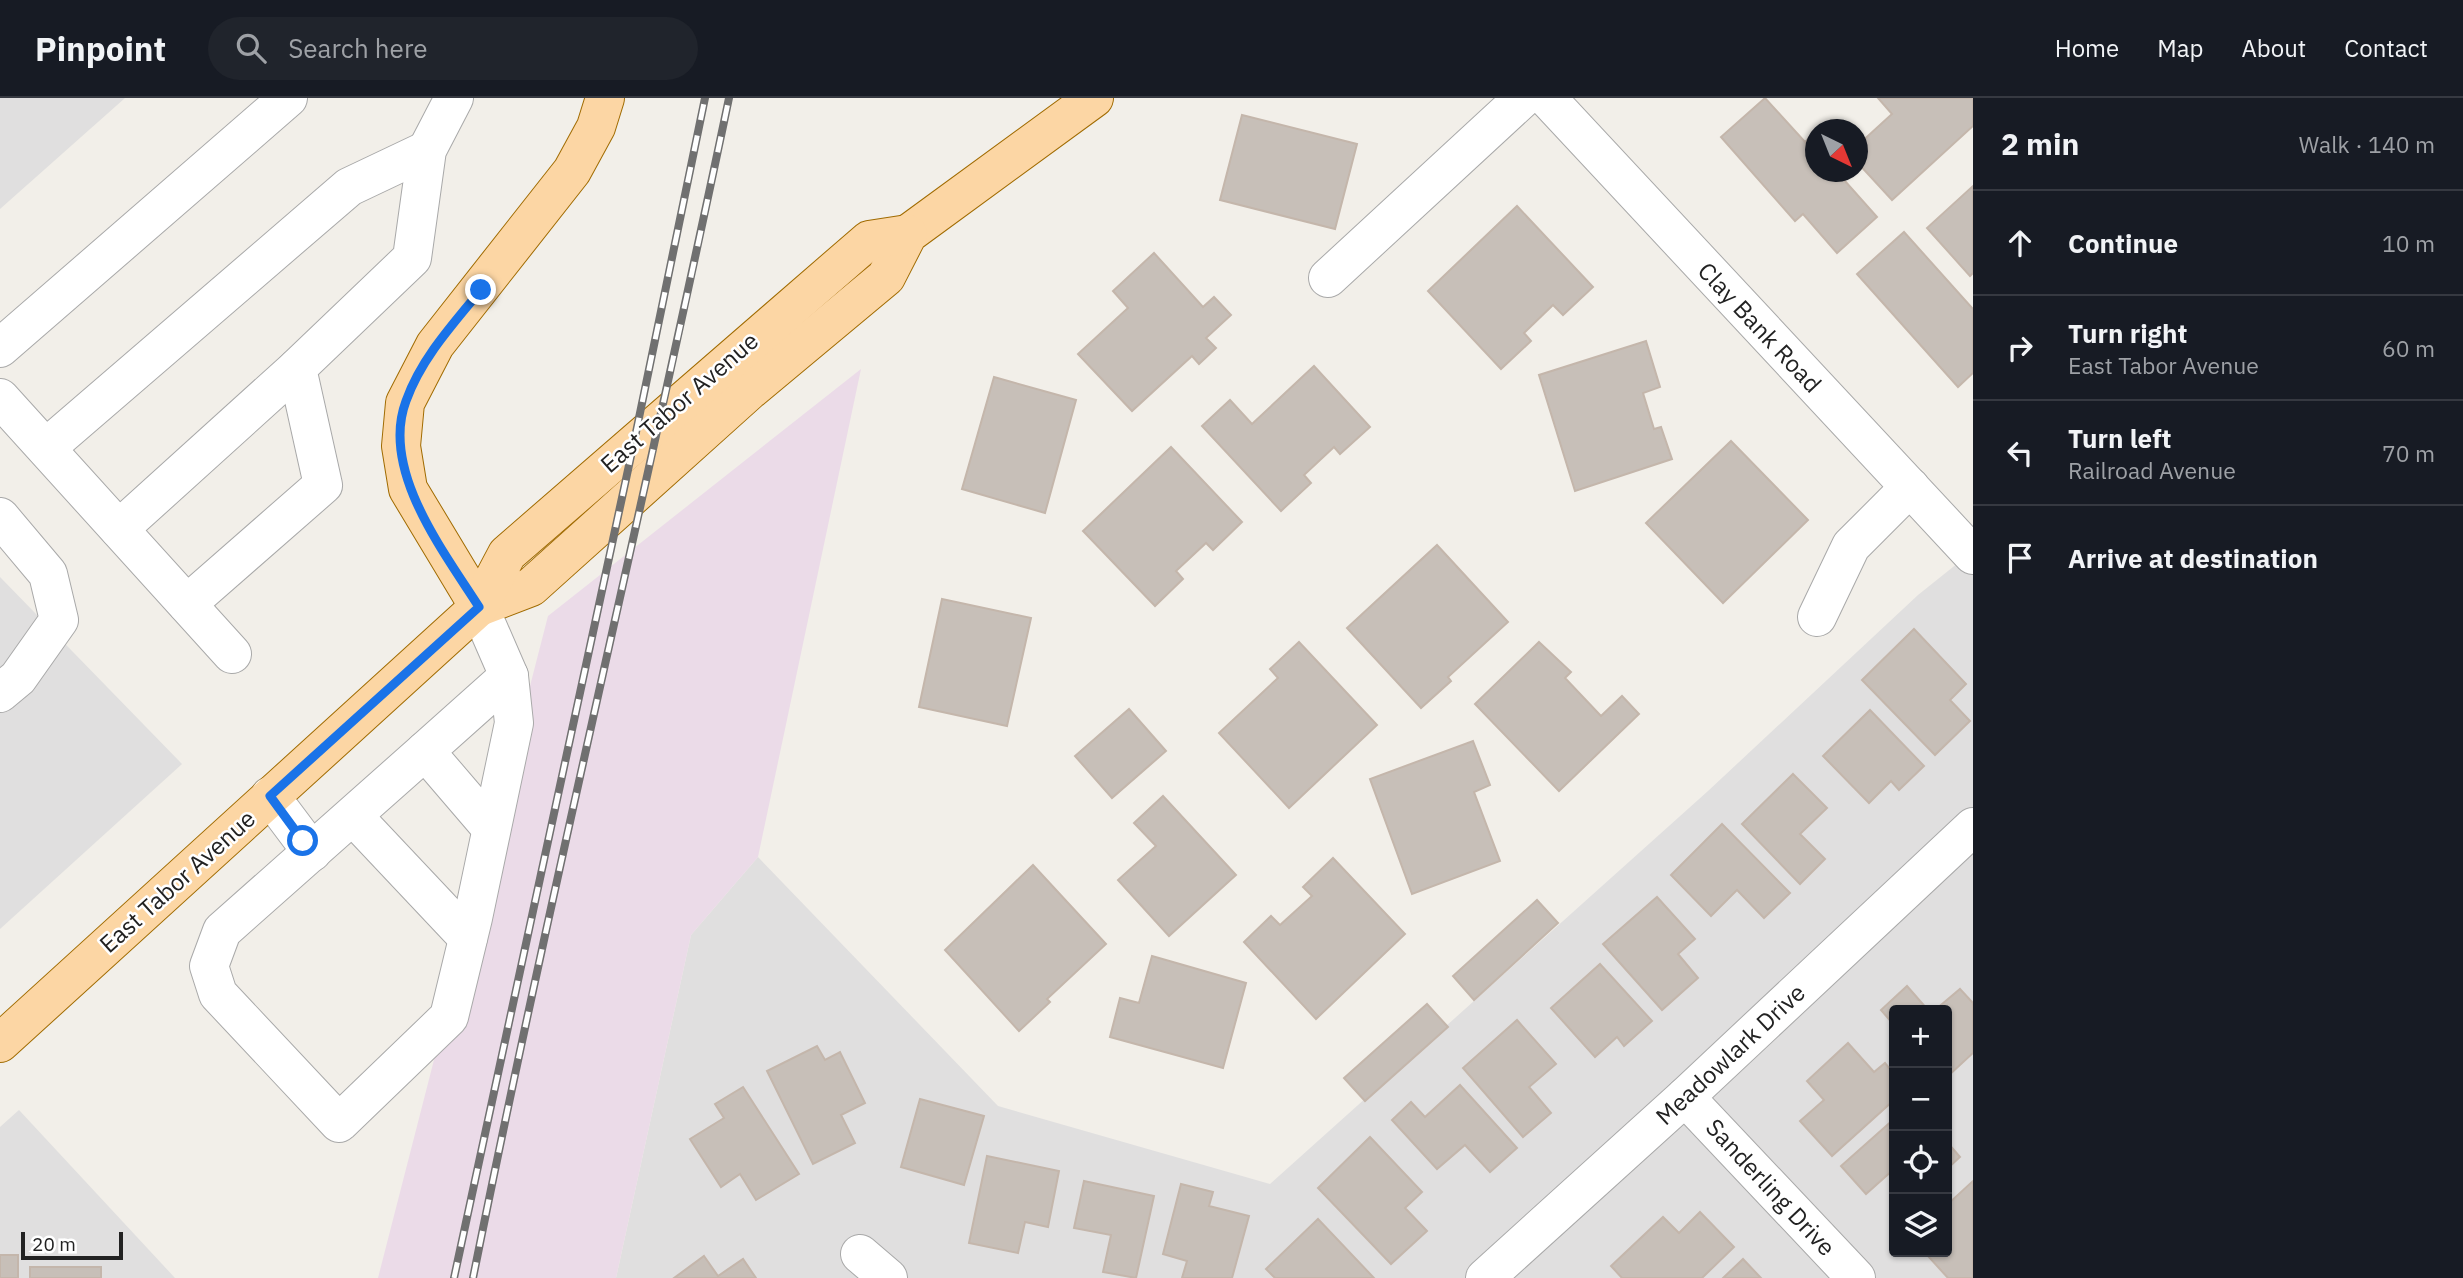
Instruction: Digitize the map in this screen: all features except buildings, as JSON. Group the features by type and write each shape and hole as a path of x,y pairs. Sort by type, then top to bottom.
{"main road":[{"path":"479,607 408,489 401,446 405,403 435,345 572,171 596,127 605,98"},
{"name":"East Tabor Avenue","path":"1,1041 479,607 531,587 749,391 886,277 908,234 1094,98"}],"street":[{"path":"0,348 288,98"},
{"path":"119,529 297,368 412,258 427,150 454,98"},
{"path":"1328,278 1523,98"},
{"name":"Clay Bank Road","path":"1547,98 1973,555"},
{"path":"46,448 349,187 427,150"},
{"path":"187,604 323,485 297,368"},
{"path":"0,398 232,654"},
{"path":"1817,617 1852,547 1910,487"},
{"path":"0,517 48,574 59,620 18,678 0,694"},
{"path":"479,607 509,676 514,723 449,1017 339,1123 218,994 209,966 222,931 509,676"},
{"path":"425,751 491,828"},
{"path":"270,796 312,852"},
{"path":"353,816 468,938"},
{"name":"Meadowlark Drive","path":"1485,1278 1685,1097 1973,827"},
{"name":"Sanderling Drive","path":"1685,1097 1856,1278"},
{"path":"860,1254 888,1278"}],"shaded area":[{"path":"0,98 125,98 0,209"},
{"path":"861,369 758,857 691,935 616,1278 378,1278 548,616"},
{"path":"1973,551 1973,1278 616,1278 691,935 758,857 998,1106 1270,1184 1708,791 1918,595"},
{"path":"0,577 182,764 0,929"},
{"path":"19,1110 175,1278 0,1278 0,1127"}],"railway":[{"path":"454,1278 634,442 705,98"},
{"path":"473,1278 535,982 729,98"}],"route":[{"path":"303,841 270,796 479,607 408,489 401,446 405,403 435,345 481,290"}]}
